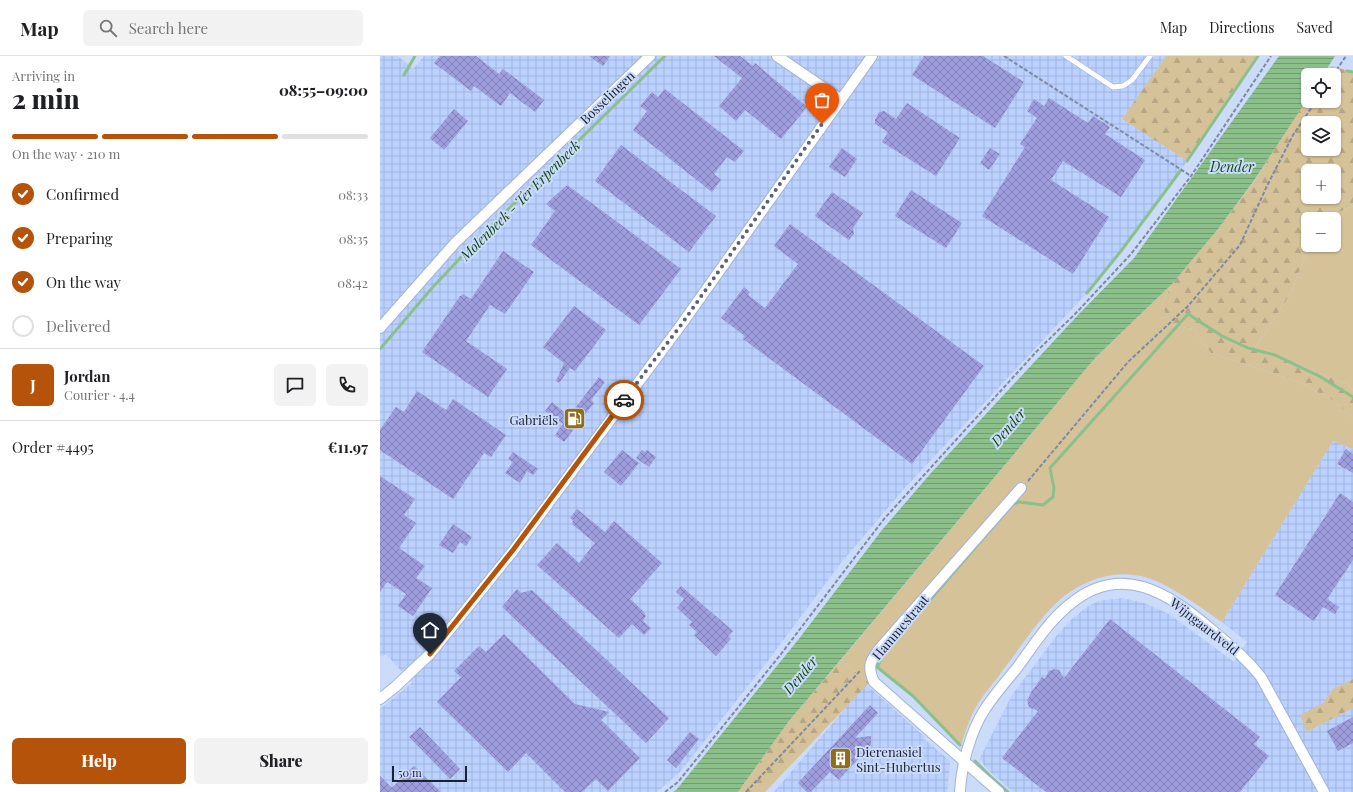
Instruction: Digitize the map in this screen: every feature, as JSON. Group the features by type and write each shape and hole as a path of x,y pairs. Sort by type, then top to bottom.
{"street":[{"name":"Bosselingen","path":"380,328 455,243 650,56"},
{"path":"777,56 840,99"},
{"path":"380,699 430,654 513,550 681,325 872,56"},
{"name":"Hammestraat","path":"999,792 874,682 870,672 871,660 1021,488"},
{"name":"Wijngaardveld","path":"960,792 965,761 974,732 985,710 1044,632 1069,604 1099,587 1116,584 1133,584 1165,596 1188,610 1248,661 1261,678 1324,792"}],"lane":[{"path":"1066,56 1112,87 1123,86 1132,80 1150,56"}],"path":[{"path":"1004,56 1192,176"},
{"path":"665,792 678,782 781,654 884,519 1037,351 1076,313 1131,254 1192,176 1271,56"},
{"path":"1338,68 1346,56"},
{"path":"1021,488 1128,362 1188,306 1240,245 1266,188 1293,135 1311,108"},
{"path":"746,792 871,660"}],"shaded area":[{"path":"380,56 398,56 413,69 424,56 1166,56 1122,119 1187,161 1157,204 1087,293 904,489 840,564 767,662 680,772 657,792 380,792 380,709 412,683 386,654 380,657"},
{"path":"1333,441 1353,449 1353,679 1333,689 1323,703 1307,732 1353,708 1353,792 1013,792 985,767 980,758 1012,695 1057,635 1073,618 1088,606 1099,601 1122,598 1144,603 1169,614 1234,662 1247,642 1222,622"},
{"path":"866,684 925,737 924,739 948,759 950,763 947,792 774,792"}],"green space":[{"path":"1166,56 1258,56 1187,161 1122,119"},
{"path":"1341,69 1353,72 1353,206 1339,212 1301,212 1301,252 1306,252 1291,293 1255,348 1347,384 1353,390 1353,418 1331,399 1299,382 1211,353 1193,329 1171,325 1162,305 1172,284 1218,229 1253,183 1301,107 1341,108"},
{"path":"1353,206 1353,390 1347,384 1255,348 1291,293 1306,252 1341,252 1341,212 1339,212"},
{"path":"1172,284 1162,305 1171,325 1193,329 1211,353 1299,382 1331,399 1353,418 1353,449 1333,441 1222,622 1180,594 1157,581 1145,577 1125,574 1106,576 1087,582 1070,592 1054,605 1031,632 979,702 969,721 961,746 913,696 878,667 869,683 841,660 1096,357"},
{"path":"841,660 869,683 765,792 738,792 789,721"},
{"path":"1353,679 1353,708 1307,732 1300,715 1323,703 1333,689"}],"water":[{"name":"Dender","path":"1279,56 1335,56 1327,68 1301,68 1301,108 1253,182 1218,229 1172,284 1096,357 789,721 738,792 673,792 798,640 882,530 931,473 1078,315 1134,258"}],"building":[{"path":"440,56 476,56 499,74 503,69 544,100 535,112 510,93 501,106 474,86 471,91 434,63"},
{"path":"589,56 610,56 603,66"},
{"path":"714,56 740,56 753,66 755,63 807,107 781,139 745,110 736,121 719,106 742,78"},
{"path":"924,56 983,56 1024,82 995,128 912,75"},
{"path":"665,89 744,151 735,162 727,157 714,174 721,180 712,192 633,130 647,111 640,106 652,92 658,97"},
{"path":"1049,98 1088,123 1093,116 1110,127 1105,134 1145,160 1121,197 1063,161 1051,180 1109,217 1073,274 982,216 1025,147 1020,144 1037,118 1027,111 1034,99 1044,106"},
{"path":"907,103 960,138 936,176 882,142 888,132 875,124 875,120 879,112 884,111 896,119"},
{"path":"454,109 468,121 444,150 430,138"},
{"path":"621,145 716,216 689,252 595,181"},
{"path":"842,148 857,159 845,177 829,167"},
{"path":"990,148 1000,154 989,170 980,163"},
{"path":"567,185 681,269 639,325 531,245 555,211 546,204"},
{"path":"911,190 962,223 946,248 895,216"},
{"path":"832,192 863,213 853,228 854,234 849,240 815,216"},
{"path":"790,224 984,366 912,464 743,339 745,336 721,318 744,287 750,292 748,295 765,308 798,264 774,246"},
{"path":"503,251 534,272 505,314 490,305 466,341 507,369 488,397 422,352 460,296 463,294 471,299"},
{"path":"574,306 606,330 575,371 570,368 559,383 556,381 564,363 543,347"},
{"path":"599,377 605,382 591,400 594,403 564,442 555,435 563,424 545,411 552,402 569,416"},
{"path":"417,391 446,410 453,399 506,435 491,457 484,453 453,499 380,450 380,430 396,407 404,412"},
{"path":"1346,449 1353,454 1353,473 1337,464"},
{"path":"622,450 639,463 621,486 604,472"},
{"path":"642,450 645,452 647,450 656,457 649,467 636,458"},
{"path":"513,452 538,469 533,475 527,471 520,483 505,473 513,462 508,459"},
{"path":"380,476 415,499 404,515 416,523 399,548 425,566 416,578 432,588 413,616 398,606 406,594 387,582 380,592"},
{"path":"1340,493 1353,502 1353,560 1327,599 1339,607 1335,614 1323,607 1314,621 1275,595"},
{"path":"577,509 605,532 614,521 662,563 630,599 643,611 646,616 643,621 651,628 644,635 632,624 619,638 537,565 557,543 579,563 595,543 572,524 573,520 570,518"},
{"path":"453,524 472,537 466,546 460,542 453,553 439,545"},
{"path":"681,586 733,631 728,636 731,639 716,656 694,635 697,632 689,625 692,622 677,608 684,599 676,592"},
{"path":"517,589 521,593 532,590 669,718 646,743 502,607"},
{"path":"1110,619 1260,737 1254,744 1269,756 1240,792 1046,792 1002,758 1038,711 1029,707 1027,700 1042,677 1045,679 1049,671 1054,669 1059,670 1064,678"},
{"path":"504,634 575,704 609,712 601,720 640,758 608,791 596,779 582,792 565,792 526,753 508,772 437,702 461,677 454,671 479,646 486,652"},
{"name":"Dierenasiel Sint-Hubertus","path":"870,705 878,713 855,738 871,736 871,745 839,780 830,772 811,792 807,792 798,783"},
{"path":"1353,717 1353,743 1338,751 1327,731"},
{"path":"420,727 460,769 450,779 409,737"},
{"path":"690,732 699,739 676,768 667,760"},
{"path":"414,766 441,792 380,792 380,776 392,788"}],"waterway":[{"path":"404,75 415,56"},
{"name":"Molenbeek - Ter Erpenbeek","path":"380,349 432,288 480,237 665,56"},
{"path":"1187,161 1258,56"},
{"path":"1347,71 1353,72"},
{"path":"1087,293 1121,251 1181,170"},
{"path":"960,745 913,696 877,667 884,653 1013,504 1019,502 1043,505 1053,497 1054,488 1050,468 1188,314 1222,336 1248,348 1275,355 1319,376 1353,397"},
{"path":"975,761 1008,792"}],"way so far":[{"path":"624,400 681,325 822,124"}],"place":[{"name":"Gabriëls","path":"574,419"},
{"name":"Dierenasiel Sint-Hubertus","path":"840,758"}],"route":[{"path":"430,654 513,550 624,400"}]}
